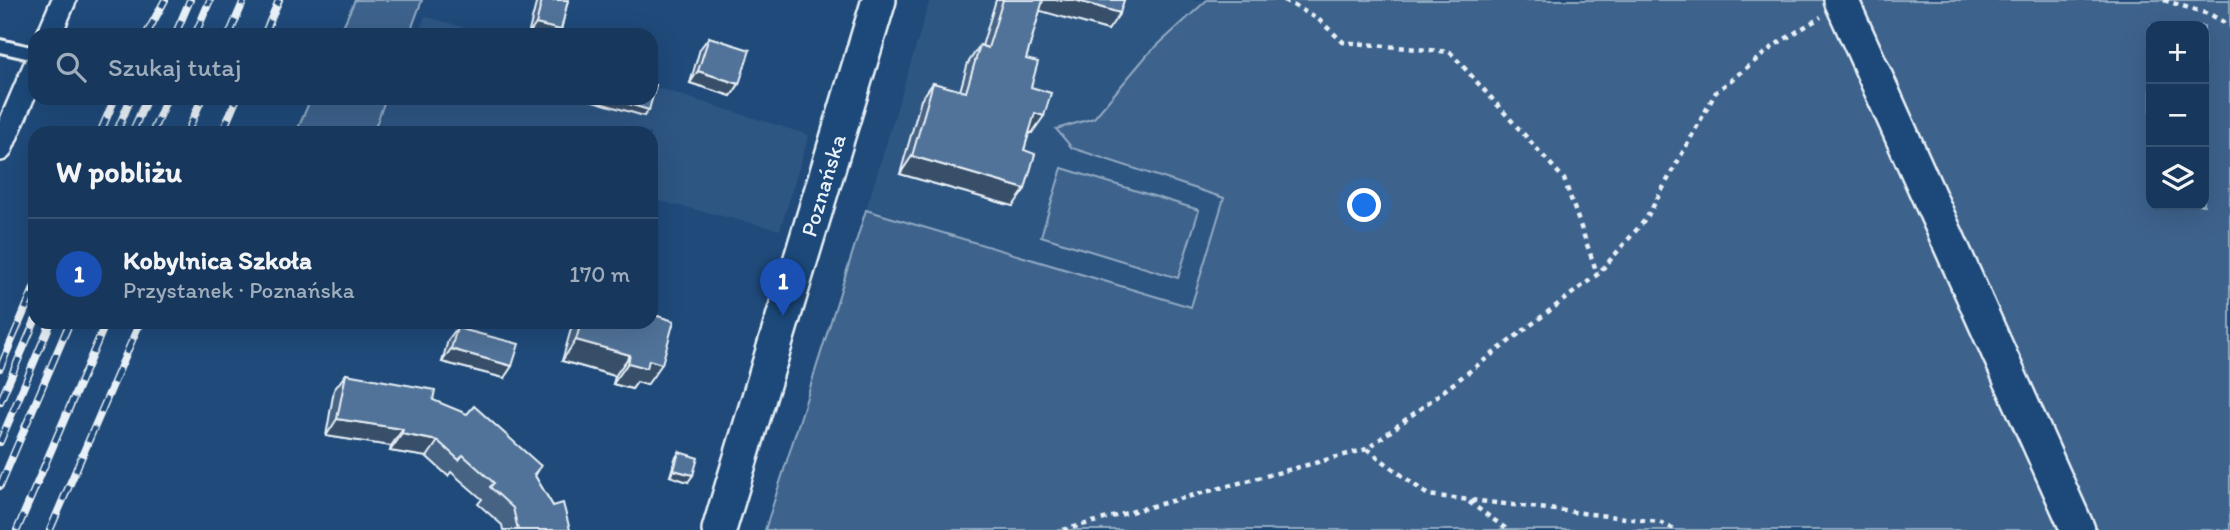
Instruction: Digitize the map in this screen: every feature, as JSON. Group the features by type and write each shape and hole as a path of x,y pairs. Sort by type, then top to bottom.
{"street":[{"path":"52,28 64,0"},
{"name":"Poznańska","path":"719,530 879,0"},
{"path":"1842,2 2078,530"},
{"path":"0,149 28,83"}],"lane":[{"path":"0,46 28,52"}],"path":[{"path":"1284,0 1318,19 1343,41 1450,52 1564,179 1598,274"},
{"path":"2164,0 2211,15 2230,25"},
{"path":"1063,530 1367,449 1598,274 1646,219 1716,92 1775,45 1842,2"},
{"path":"1367,449 1428,495 1659,522 1677,530"},
{"path":"1468,501 1507,530"}],"shaded area":[{"path":"355,0 422,0 412,28 342,28"},
{"path":"930,0 1283,0 1191,307 866,210"},
{"path":"1207,0 2230,0 2230,530 765,530 866,210 1191,307 1224,198 1072,148 1056,129 1094,118 1148,54"},
{"path":"425,16 465,28 420,28"},
{"path":"658,88 809,135 780,230 658,201 658,126 376,126 386,105 658,105"},
{"path":"308,105 383,105 376,126 299,126"},
{"path":"1062,168 1199,210 1178,278 1041,236"}],"building":[{"path":"542,0 568,0 561,28 536,24"},
{"path":"1003,0 1043,0 1026,59 1038,62 1031,87 1051,93 1044,116 1035,113 1024,150 1035,154 1025,189 912,156 933,83 966,92 980,45 988,48"},
{"path":"1075,0 1124,0 1120,13"},
{"path":"709,37 750,50 739,84 698,71"},
{"path":"633,105 650,105 649,110"},
{"path":"658,316 674,321 662,364 649,360 647,368 628,363 630,355 576,340 579,329 658,329"},
{"path":"457,329 519,344 512,366 451,349"},
{"path":"346,374 435,390 433,400 467,414 474,406 541,466 534,474 553,506 563,503 570,530 518,530 513,508 490,487 494,483 463,455 459,460 438,441 402,434 403,429 337,419"},
{"path":"679,452 698,458 693,475 674,470"}],"railway":[{"path":"150,28 165,0"},
{"path":"178,28 190,0"},
{"path":"198,28 210,0"},
{"path":"232,28 244,0"},
{"path":"267,28 279,0"},
{"path":"103,126 112,105"},
{"path":"119,126 128,105"},
{"path":"135,126 144,105"},
{"path":"155,126 164,105"},
{"path":"190,126 199,105"},
{"path":"225,126 234,105"},
{"path":"0,368 28,302"},
{"path":"0,402 32,329"},
{"path":"0,442 48,329"},
{"path":"0,486 67,329"},
{"path":"17,530 103,329"},
{"path":"50,530 137,329"}],"place":[{"name":"Kobylnica Szkoła","path":"783,316"}]}
